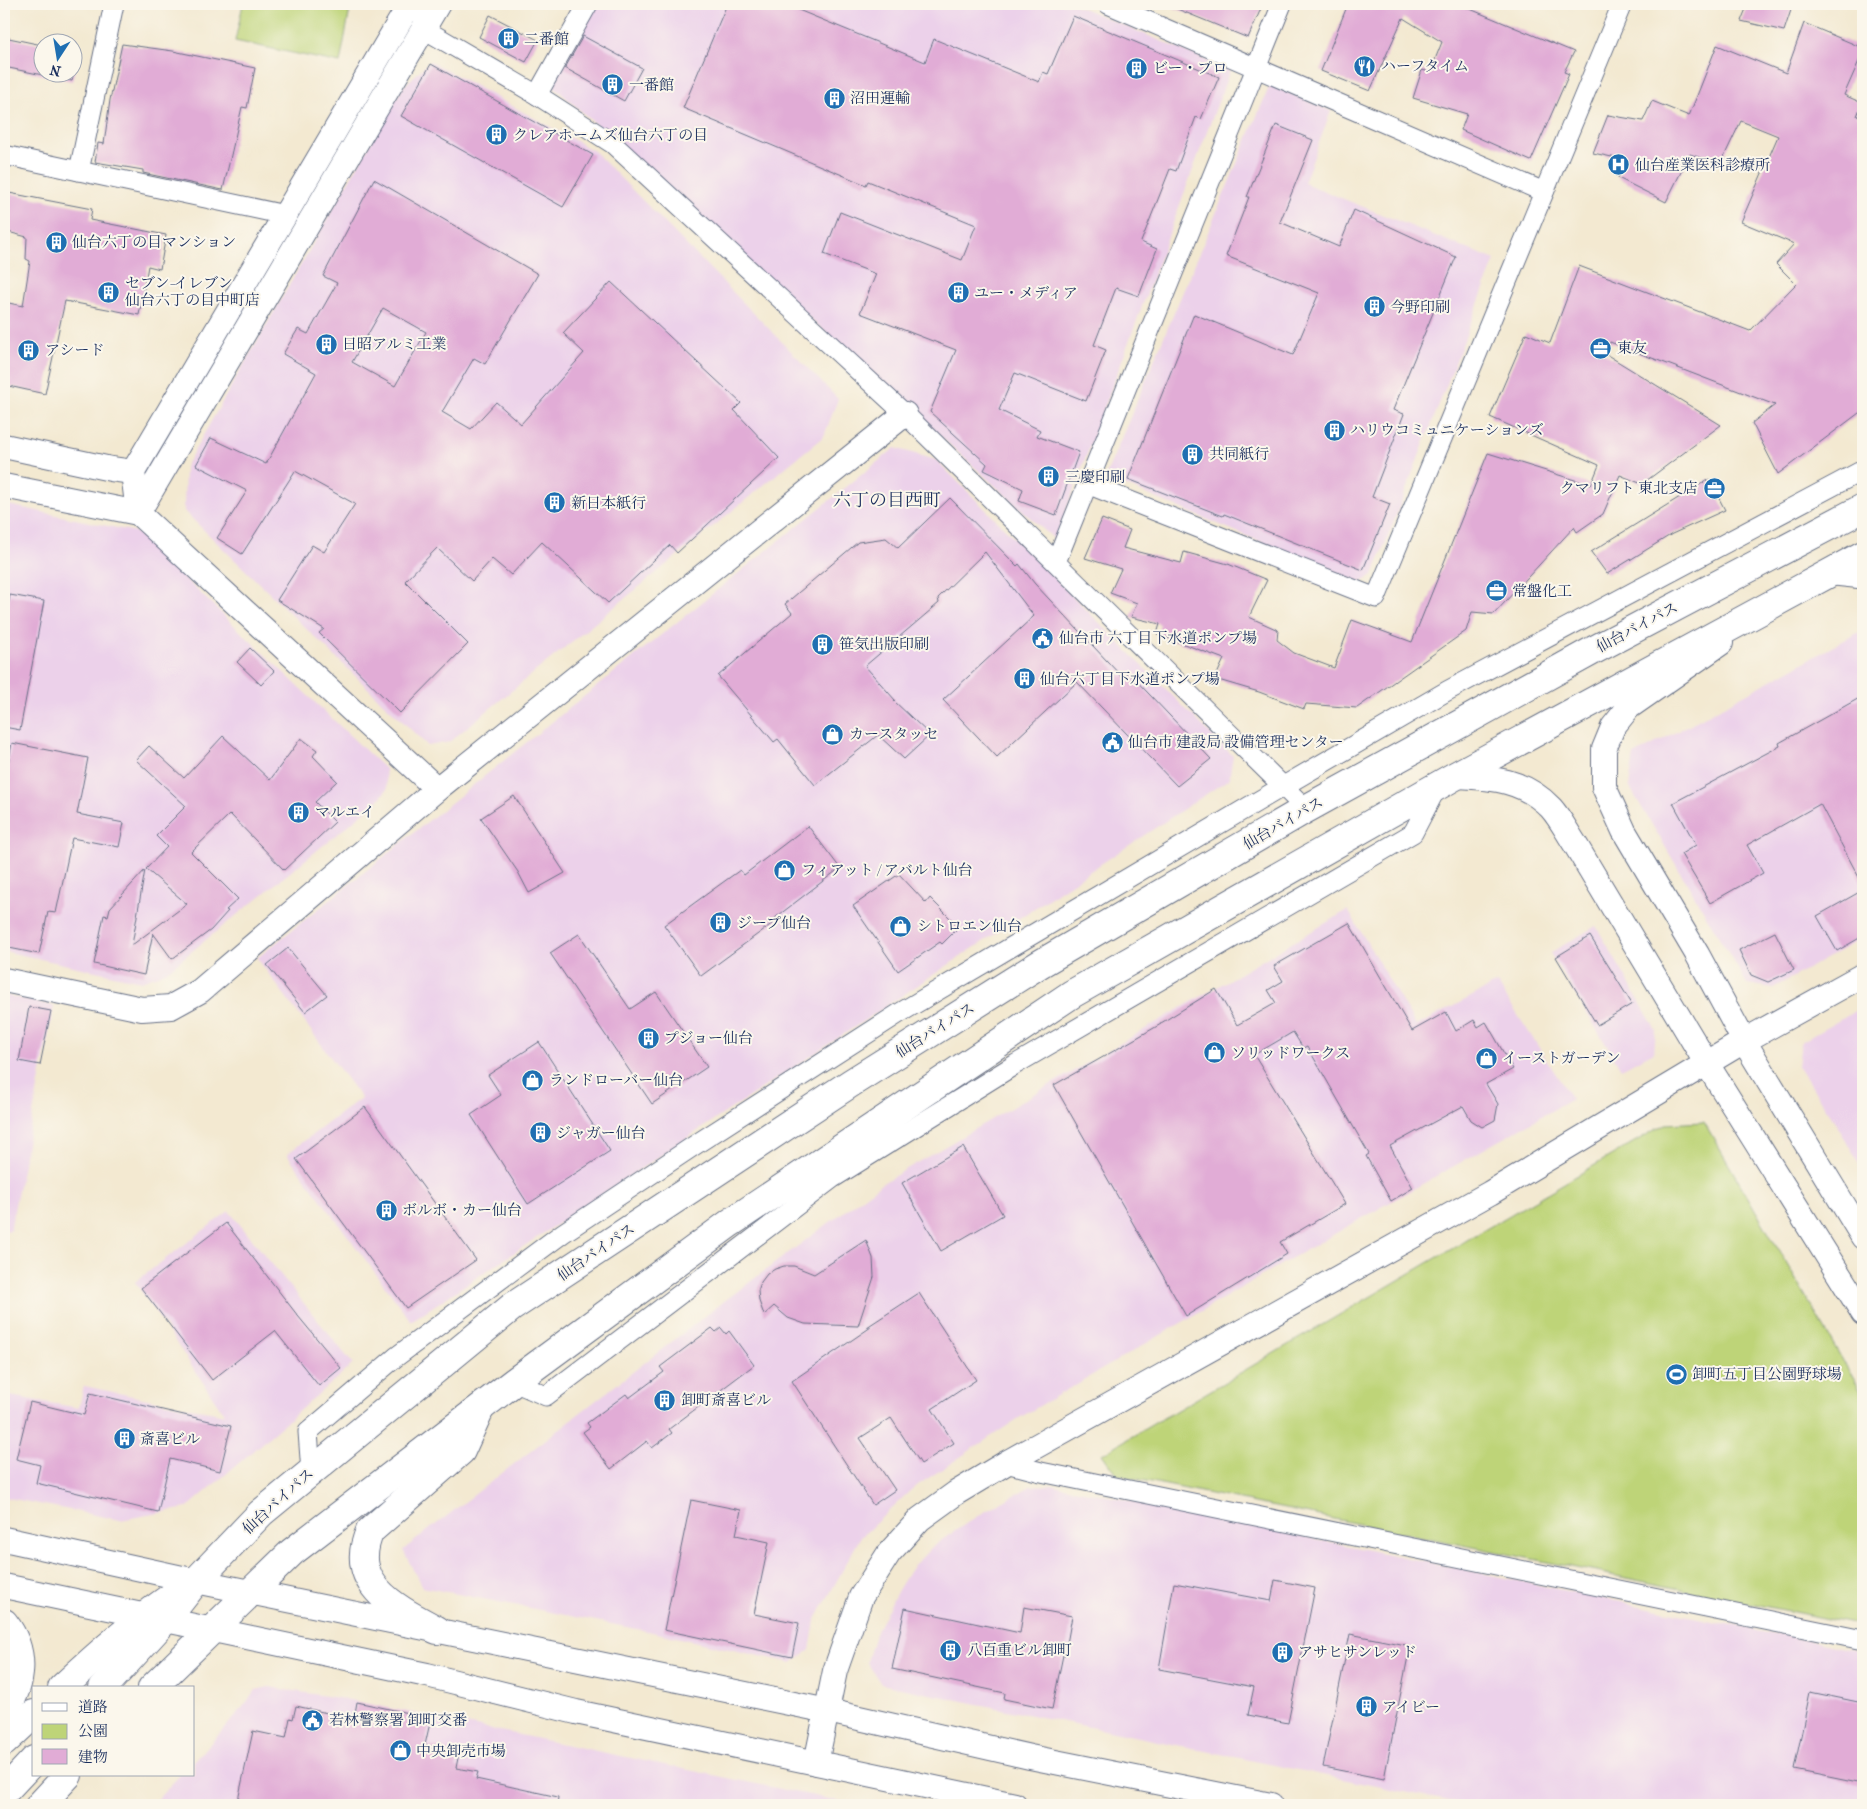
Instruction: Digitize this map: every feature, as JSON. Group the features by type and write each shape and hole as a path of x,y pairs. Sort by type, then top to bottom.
{"highway":[{"name":"仙台バイパス","path":"156,1617 196,1581 261,1513 512,1307 851,1083 1032,970 1306,810 1594,650 1863,508"},
{"path":"154,1686 292,1552 514,1382 730,1223 1072,994 1446,781 1863,554"},
{"path":"437,1630 382,1596 372,1584 364,1566 365,1543 370,1531 461,1451 481,1407"},
{"path":"64,1686 102,1650 156,1617"},
{"path":"105,1686 156,1617"},
{"path":"4,1623 14,1640 19,1665 18,1684 14,1697 4,1712"},
{"path":"4,1742 32,1716"},
{"path":"4,1792 32,1762"},
{"path":"40,1805 67,1776"}],"street":[{"path":"78,171 114,4"},
{"path":"138,513 132,472 410,4"},
{"path":"421,4 424,29"},
{"path":"138,513 438,4"},
{"path":"537,95 588,4"},
{"path":"1108,4 1544,192"},
{"path":"1056,562 1282,4"},
{"path":"1087,484 1376,598 1622,4"},
{"path":"424,29 537,95 613,144 905,414 1306,810"},
{"path":"4,155 285,215"},
{"path":"4,980 142,1009 171,1007 200,991 437,789 905,414"},
{"path":"4,446 132,472"},
{"path":"311,1472 308,1432 396,1357 563,1233 701,1141 898,1014 1282,786 1447,691 1863,470"},
{"path":"4,486 138,513 437,789"},
{"path":"1863,580 1813,580 1630,708 1613,728 1604,749 1604,787 1624,831 1697,954 1744,1041 1863,1237"},
{"path":"1446,781 1498,779 1526,788 1551,808 1575,844 1707,1064 1859,1303 1863,1313"},
{"path":"816,1763 835,1671 861,1596 889,1553 920,1519 956,1493 1006,1463 1490,1193 1744,1041 1863,975"},
{"path":"1006,1463 1041,1472 1863,1640"},
{"path":"4,1539 196,1581 828,1711 1030,1757 1271,1805"},
{"path":"4,1586 427,1675 576,1712 1015,1805"}],"shaded area":[{"path":"593,4 1073,4 1230,70 1055,540 549,82"},
{"path":"430,61 594,151 838,399 824,436 449,742 428,746 184,511 185,467 403,87"},
{"path":"1270,85 1331,111 1304,183 1495,260 1373,575 1360,583 1105,477"},
{"path":"895,448 936,460 1233,756 1229,779 411,1321 287,1154 361,1098 257,958"},
{"path":"4,504 136,532 385,769 387,789 377,802 166,972 141,981 4,951"},
{"path":"1863,630 1863,938 1773,988 1747,984 1629,786 1634,755"},
{"path":"1348,910 1416,1026 1497,983 1572,1099 1292,1258 1019,1418 912,1489 860,1538 815,1621 810,1650 792,1663 662,1634 422,1587 403,1550 727,1299 881,1184"},
{"path":"1596,926 1656,1030 1654,1052 1621,1069 1550,953"},
{"path":"4,995 54,1006 10,1231 4,1230"},
{"path":"1863,1007 1863,1170 1837,1125 1798,1066 1801,1042"},
{"path":"229,1211 353,1364 187,1508 120,1520 4,1497 4,1395 79,1408 84,1386 225,1415 135,1282"},
{"path":"1054,1485 1863,1652 1863,1805 1468,1805 881,1684 867,1662 875,1634 911,1569 933,1546 979,1515 1031,1486"},
{"name":"中央卸売市場","path":"269,1687 350,1700 858,1805 152,1805 179,1776 195,1776 195,1760 236,1716 256,1690"}],"green space":[{"path":"243,4 351,4 340,63 235,41"},
{"path":"1704,1122 1863,1395 1863,1626 1117,1475 1102,1454 1665,1124"}],"building":[{"path":"727,4 798,4 796,9 925,62 934,39 1039,82 1043,72 1048,74 1073,16 1219,77 1201,119 1196,117 1176,171 1170,169 1141,242 1157,249 1139,296 1116,288 1094,345 1106,350 1086,401 1015,373 999,410 1040,430 1037,436 1079,452 1056,515 1019,501 1023,489 984,470 987,464 930,412 956,350 860,313 876,274 824,254 840,212 962,260 976,225 868,181 866,185 683,108"},
{"path":"1165,4 1263,4 1248,38"},
{"path":"1348,4 1458,4 1574,52 1564,72 1569,74 1531,161 1461,130 1467,114 1413,98 1422,70 1430,72 1442,42 1403,18 1370,91 1321,71"},
{"path":"1748,4 1793,4 1784,31 1741,21"},
{"name":"二番館","path":"490,15 538,40 526,62 479,37"},
{"path":"1804,23 1863,48 1844,95 1862,103 1857,116 1863,119 1863,410 1778,474 1752,423 1775,405 1610,342 1604,353 1721,425 1642,484 1620,475 1603,514 1577,532 1574,527 1494,614 1472,612 1466,631 1357,708 1306,704 1304,709 1259,692 1215,679 1224,659 1157,634 1160,624 1131,617 1137,603 1110,593 1121,569 1085,558 1102,519 1130,530 1123,548 1181,563 1184,552 1228,564 1267,580 1249,617 1278,630 1277,640 1294,653 1334,668 1352,620 1412,642 1488,453 1591,485 1599,465 1490,417 1526,333 1550,343 1579,266 1750,331 1796,284 1776,264 1794,244 1741,222 1778,136 1741,121 1720,165 1690,154 1666,202 1618,178 1626,160 1593,153 1608,115 1643,121 1652,101 1689,116 1717,45 1786,73"},
{"name":"一番館","path":"583,36 642,68 624,101 565,68"},
{"path":"4,37 32,43 32,73 4,67"},
{"path":"122,44 173,51 255,68 247,108 242,107 223,190 143,173 143,170 95,162 98,143 104,144 110,100"},
{"name":"クレアホームズ仙台六丁の目","path":"431,64 593,155 563,207 401,116"},
{"path":"1276,125 1313,140 1280,222 1339,247 1354,210 1456,257 1393,410 1404,414 1372,497 1390,504 1363,570 1224,514 1223,516 1128,479 1194,314 1293,355 1319,293 1226,256"},
{"path":"374,179 538,274 485,364 474,358 442,412 471,429 496,402 521,424 584,353 563,333 611,282 741,403 734,410 779,458 677,553 670,545 608,603 542,542 511,575 492,559 472,581 437,548 405,581 468,644 400,713 319,633 324,629 277,600 312,545 324,552 355,504 295,471 242,554 217,538 247,491 196,465 211,438 266,464 316,373 283,354 298,329 308,334 337,283 323,276","holes":["383,308 426,332 395,386 352,362"]},
{"path":"4,192 92,209 90,220 166,235 160,269 148,266 139,315 65,301 45,394 4,385 4,302 23,306 30,261 26,259 27,237 4,231"},
{"path":"1709,479 1725,510 1672,534 1607,574 1591,552"},
{"path":"950,498 1017,566 1019,564 1035,584 1122,677 1128,672 1211,759 1177,786 1077,682 997,757 943,700 1034,616 985,552 938,598 939,603 865,666 894,701 930,735 904,759 878,735 815,785 778,739 774,742 718,676 792,613 785,604 858,542 886,538 898,548"},
{"path":"10,595 44,601 20,730 4,727 4,629"},
{"path":"250,648 274,671 261,685 237,662"},
{"path":"1863,696 1863,885 1820,804 1747,845 1763,873 1710,903 1681,854 1696,845 1673,803 1780,746 1779,743"},
{"path":"223,736 270,780 301,738 317,750 313,756 337,781 315,802 335,822 284,870 230,814 191,852 238,899 226,910 228,911 211,930 172,959 153,933 144,975 94,964 104,915 108,916 110,908 145,870 132,945 187,904 146,869 167,847 156,836 186,806 136,760 149,746 184,778"},
{"path":"12,743 88,758 77,814 124,823 119,847 72,838 56,913 48,912 39,954 4,947 4,785"},
{"path":"514,796 565,873 529,893 518,872 481,818"},
{"path":"808,826 840,868 775,918 777,920 701,976 664,925 740,870 744,875"},
{"path":"899,874 926,903 930,898 959,927 942,944 940,942 898,971 853,906"},
{"path":"1863,890 1863,936 1837,951 1817,916"},
{"path":"1349,923 1412,1031 1446,1012 1456,1031 1474,1020 1478,1027 1486,1022 1513,1069 1486,1084 1498,1104 1495,1120 1482,1127 1471,1120 1463,1106 1390,1146 1413,1188 1391,1201 1366,1156 1369,1154 1307,1046 1303,1048 1293,1032 1254,1055 1345,1204 1280,1242 1287,1254 1186,1316 1054,1085 1161,1024 1216,989 1237,1025 1276,1003 1268,990 1283,981 1274,966"},
{"path":"1775,932 1794,970 1768,982 1751,975 1739,950"},
{"name":"プジョー仙台","path":"579,934 630,1009 656,992 707,1067 652,1104 550,953"},
{"path":"1590,936 1632,1004 1597,1025 1556,957"},
{"path":"288,948 327,995 305,1012 267,965"},
{"path":"29,1007 51,1011 40,1065 19,1061"},
{"name":"ジャガー仙台","path":"539,1042 610,1151 528,1204 471,1115 501,1095 488,1075"},
{"name":"ボルボ・カー仙台","path":"365,1107 476,1260 406,1308 296,1159"},
{"path":"963,1147 1003,1215 941,1251 902,1183"},
{"path":"226,1223 341,1368 319,1386 275,1331 212,1380 141,1288"},
{"path":"866,1240 873,1258 874,1277 858,1326 805,1324 788,1318 774,1306 764,1315 758,1291 761,1282 767,1274 784,1266 794,1266 814,1274"},
{"path":"919,1293 976,1380 932,1409 954,1443 921,1464 891,1418 860,1438 895,1490 873,1505 792,1381 871,1327 867,1327"},
{"name":"卸町斎喜ビル","path":"712,1328 716,1332 721,1328 726,1334 729,1331 754,1365 669,1429 672,1433 652,1448 647,1441 611,1469 583,1432 590,1427 587,1423 626,1394 629,1398 664,1372 660,1367"},
{"name":"斎喜ビル","path":"90,1393 231,1426 220,1471 170,1459 158,1512 36,1483 40,1465 16,1459 30,1402 84,1415"},
{"path":"691,1500 741,1510 736,1535 769,1542 754,1614 799,1623 792,1657 664,1630"},
{"path":"1275,1580 1315,1588 1288,1723 1248,1715 1254,1687 1159,1669 1174,1583 1271,1601"},
{"path":"1024,1607 1072,1616 1052,1709 1004,1699 1005,1693 892,1669 905,1608 1020,1633"},
{"name":"アイビー","path":"1350,1634 1410,1646 1384,1779 1323,1767"},
{"path":"1810,1692 1863,1703 1863,1784 1794,1770"},
{"path":"357,1702 431,1718 425,1745 459,1753 456,1768 478,1772 476,1779 558,1797 557,1805 237,1805 253,1731 286,1738 290,1718 293,1719 296,1706 354,1719"}],"place":[{"name":"二番館","path":"508,39"},
{"name":"ハーフタイム","path":"1365,66"},
{"name":"ビー・プロ","path":"1137,68"},
{"name":"一番館","path":"613,85"},
{"name":"沼田運輸","path":"834,98"},
{"name":"クレアホームズ仙台六丁の目","path":"497,135"},
{"name":"仙台産業医科診療所","path":"1619,165"},
{"name":"仙台六丁の目マンション","path":"56,242"},
{"name":"セブン-イレブン 仙台六丁の目中町店","path":"109,292"},
{"name":"ユー・メディア","path":"958,293"},
{"name":"今野印刷","path":"1374,307"},
{"name":"日昭アルミ工業","path":"326,344"},
{"name":"東友","path":"1601,348"},
{"name":"アシード","path":"29,350"},
{"name":"ハリウコミュニケーションズ","path":"1334,430"},
{"name":"共同紙行","path":"1193,454"},
{"name":"三慶印刷","path":"1049,477"},
{"name":"クマリフト 東北支店","path":"1714,488"},
{"name":"新日本紙行","path":"555,503"},
{"name":"常盤化工","path":"1496,591"},
{"name":"仙台市 六丁目下水道ポンプ場","path":"1043,638"},
{"name":"笹気出版印刷","path":"823,644"},
{"name":"仙台六丁目下水道ポンプ場","path":"1024,679"},
{"name":"カースタッセ","path":"833,734"},
{"name":"仙台市 建設局 設備管理センター","path":"1112,742"},
{"name":"マルエイ","path":"299,812"},
{"name":"フィアット / アバルト仙台","path":"785,870"},
{"name":"ジープ仙台","path":"721,923"},
{"name":"シトロエン仙台","path":"901,926"},
{"name":"プジョー仙台","path":"648,1038"},
{"name":"ソリッドワークス","path":"1215,1053"},
{"name":"イーストガーデン","path":"1486,1058"},
{"name":"ランドローバー仙台","path":"533,1080"},
{"name":"ジャガー仙台","path":"540,1133"},
{"name":"ボルボ・カー仙台","path":"386,1210"},
{"name":"卸町五丁目公園野球場","path":"1676,1374"},
{"name":"卸町斎喜ビル","path":"665,1400"},
{"name":"斎喜ビル","path":"124,1439"},
{"name":"八百重ビル卸町","path":"951,1650"},
{"name":"アサヒサンレッド","path":"1282,1652"},
{"name":"アイビー","path":"1366,1707"},
{"name":"若林警察署 卸町交番","path":"313,1720"},
{"name":"中央卸売市場","path":"400,1751"}],"district":[{"name":"六丁の目西町","path":"887,500"}]}
